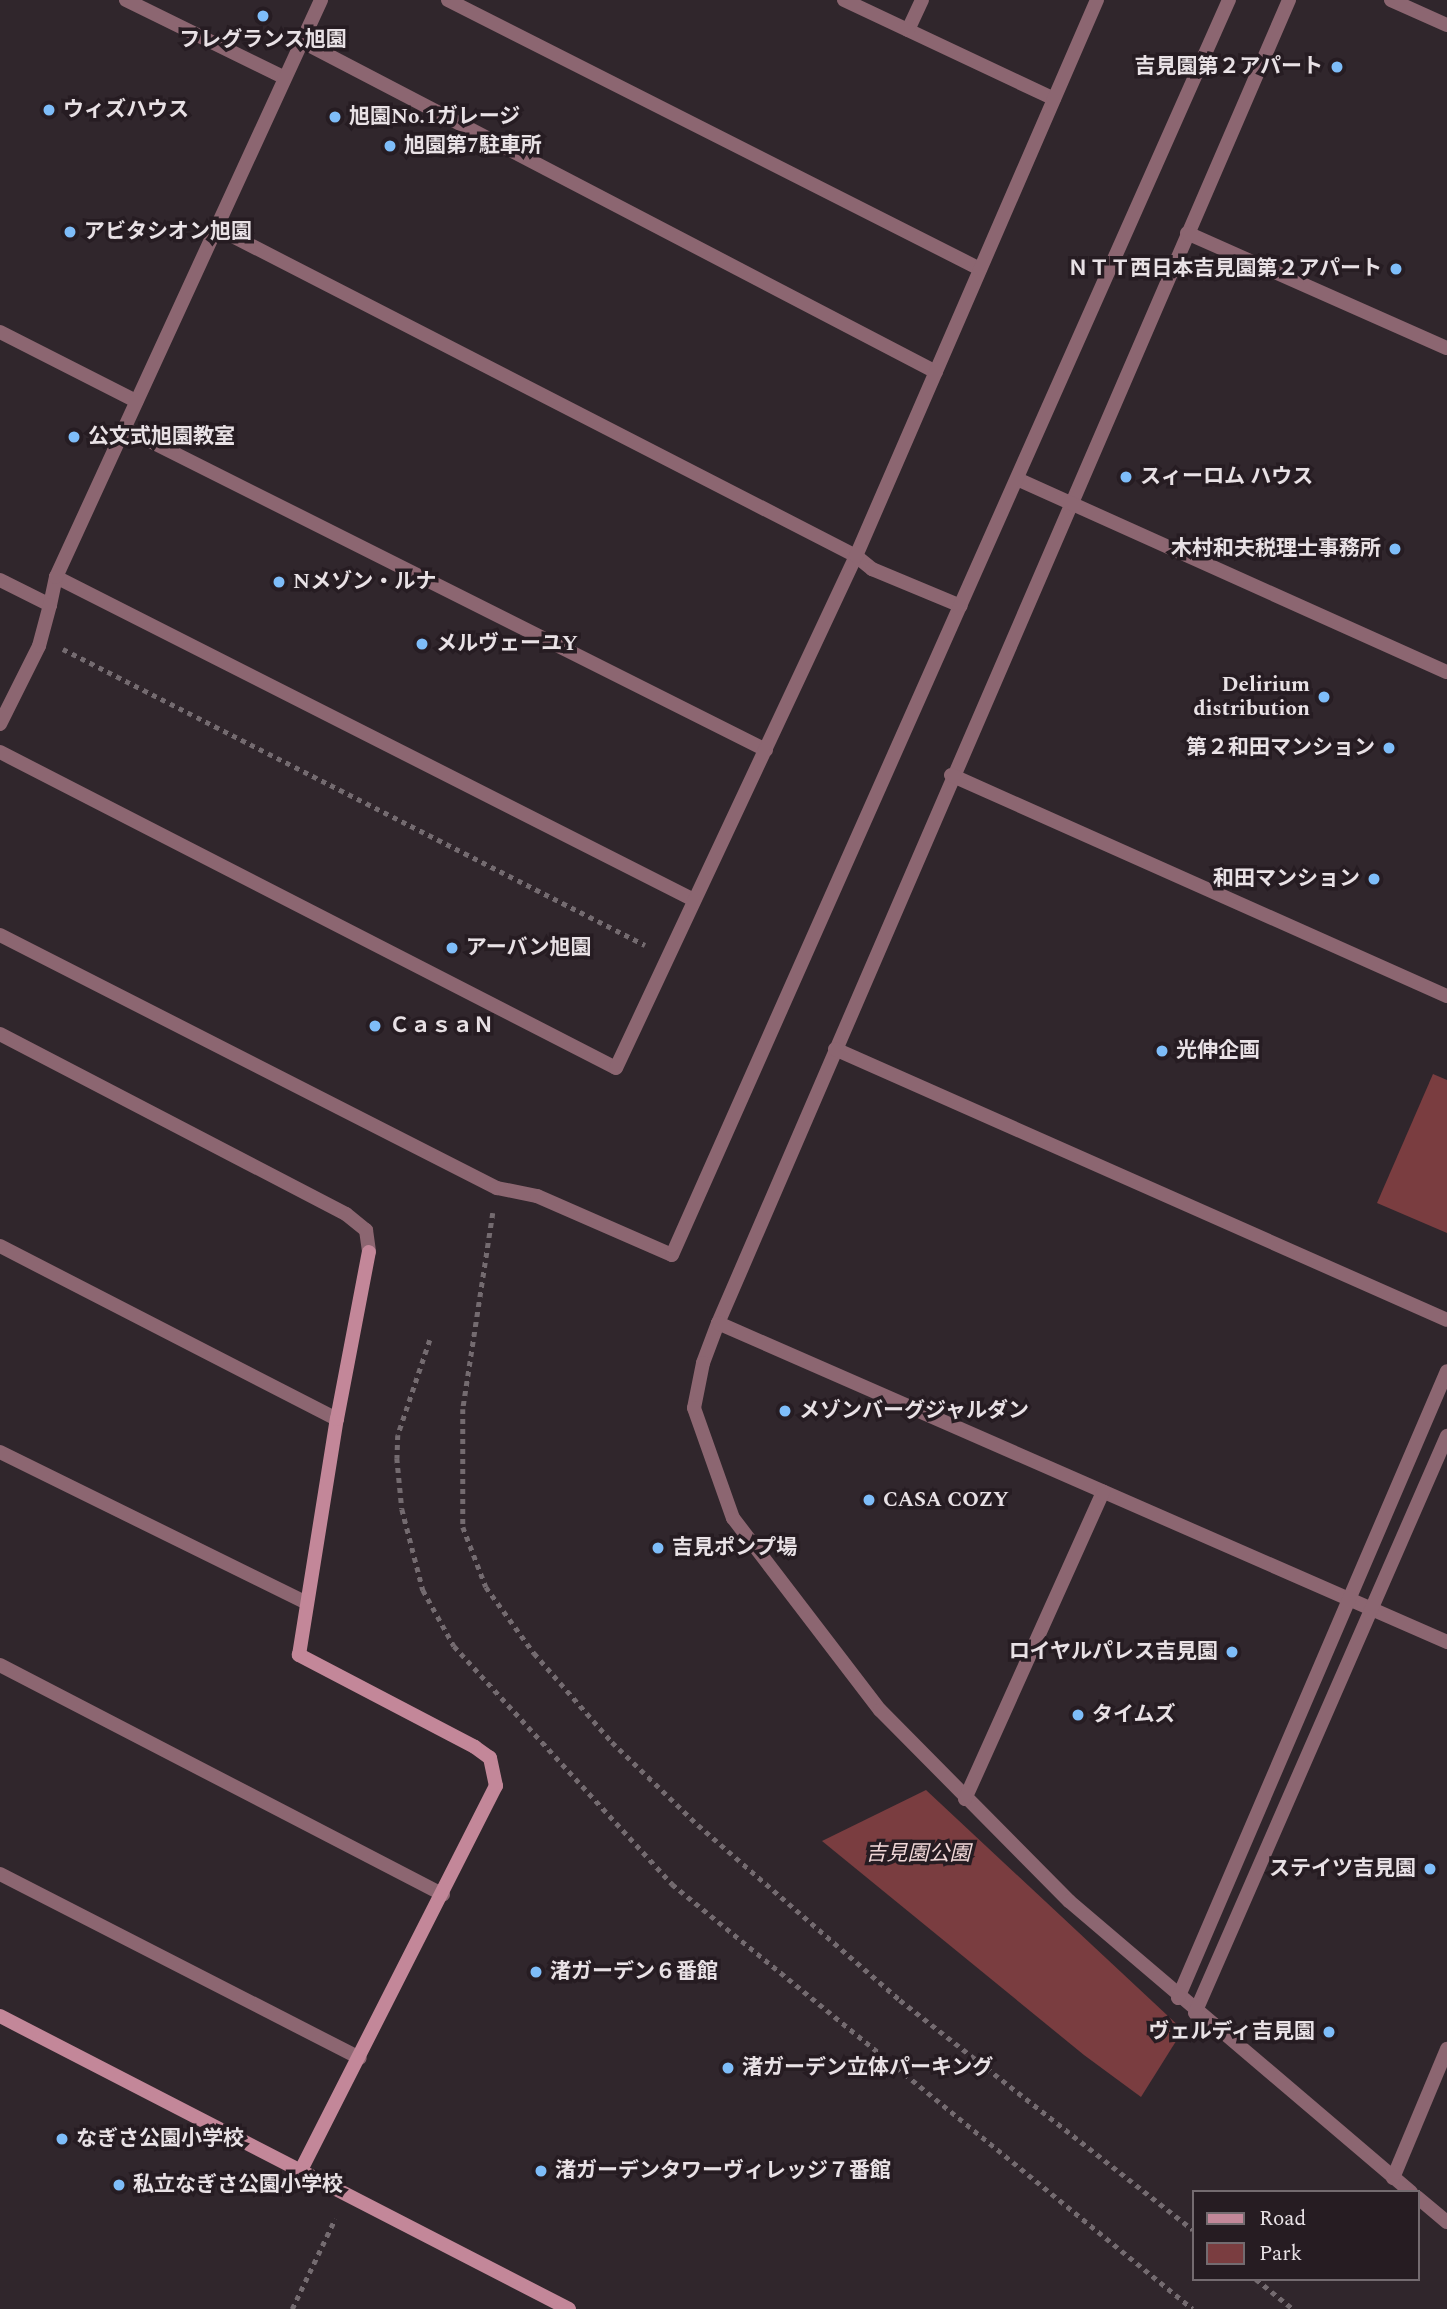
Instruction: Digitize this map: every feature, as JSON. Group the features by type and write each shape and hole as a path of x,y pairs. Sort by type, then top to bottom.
{"street":[{"path":"126,0 283,77"},
{"path":"0,724 41,637 56,577 126,429 136,401 217,228 283,77 321,0"},
{"path":"448,0 980,269"},
{"path":"844,0 1054,99"},
{"path":"908,30 922,0"},
{"path":"0,752 616,1068 856,556 1097,0"},
{"path":"0,935 497,1188 537,1196 672,1255 1230,0"},
{"path":"1289,0 951,775 718,1323 703,1363 694,1408 733,1518 880,1710 965,1799 1069,1901 1195,2013 1408,2190"},
{"path":"1391,0 1447,25"},
{"path":"301,41 936,372"},
{"path":"217,228 856,556 872,569 961,606"},
{"path":"1187,233 1447,348"},
{"path":"0,332 136,401"},
{"path":"126,429 766,750"},
{"path":"1017,479 1070,506 1447,672"},
{"path":"56,577 694,900"},
{"path":"0,580 50,605"},
{"path":"951,775 1447,996"},
{"path":"0,1034 346,1214 366,1230 369,1252 337,1419 299,1655 489,1758 496,1779 492,1800 301,2170"},
{"path":"835,1049 1447,1320"},
{"path":"0,1246 337,1419"},
{"path":"718,1323 1447,1642"},
{"path":"1178,1998 1346,1599 1447,1371"},
{"path":"1195,2013 1447,1436"},
{"path":"0,1451 307,1603"},
{"path":"965,1799 1103,1492"},
{"path":"0,1665 443,1895"},
{"path":"0,1874 360,2058"},
{"path":"0,2016 569,2309"},
{"path":"1393,2178 1447,2049"},
{"path":"1419,2199 1447,2222"}],"path":[{"path":"41,637 668,957"},
{"path":"497,1188 463,1409 464,1527 486,1587 534,1653 612,1742 698,1825 900,2000 1192,2229"},
{"path":"430,1340 398,1435 397,1458 402,1509 422,1590 454,1646 672,1884 1194,2309"},
{"path":"292,2309 335,2219"},
{"path":"1258,2281 1293,2309"}],"green space":[{"path":"1433,1074 1447,1080 1447,1233 1377,1203"},
{"name":"吉見園公園","path":"926,1790 1183,2030 1141,2097 1084,2055 822,1841"}],"place":[{"name":"フレグランス旭園","path":"263,16"},
{"name":"吉見園第２アパート","path":"1337,67"},
{"name":"ウィズハウス","path":"49,110"},
{"name":"旭園No.1ガレージ","path":"335,117"},
{"name":"旭園第7駐車所","path":"390,146"},
{"name":"アビタシオン旭園","path":"70,232"},
{"name":"ＮＴＴ西日本吉見園第２アパート","path":"1396,269"},
{"name":"公文式旭園教室","path":"74,437"},
{"name":"スィーロム ハウス","path":"1126,477"},
{"name":"木村和夫税理士事務所","path":"1395,549"},
{"name":"Nメゾン・ルナ","path":"279,582"},
{"name":"メルヴェーユY","path":"422,644"},
{"name":"Delirium distribution","path":"1324,697"},
{"name":"第２和田マンション","path":"1389,748"},
{"name":"和田マンション","path":"1374,879"},
{"name":"アーバン旭園","path":"452,948"},
{"name":"ＣａｓａＮ","path":"375,1026"},
{"name":"光伸企画","path":"1162,1051"},
{"name":"メゾンバーグジャルダン","path":"785,1411"},
{"name":"CASA COZY","path":"869,1500"},
{"name":"吉見ポンプ場","path":"658,1548"},
{"name":"ロイヤルパレス吉見園","path":"1232,1652"},
{"name":"タイムズ","path":"1078,1715"},
{"name":"ステイツ吉見園","path":"1430,1869"},
{"name":"渚ガーデン６番館","path":"536,1972"},
{"name":"ヴェルディ吉見園","path":"1329,2032"},
{"name":"渚ガーデン立体パーキング","path":"728,2068"},
{"name":"なぎさ公園小学校","path":"62,2139"},
{"name":"渚ガーデンタワーヴィレッジ７番館","path":"541,2171"},
{"name":"私立なぎさ公園小学校","path":"119,2185"}]}
